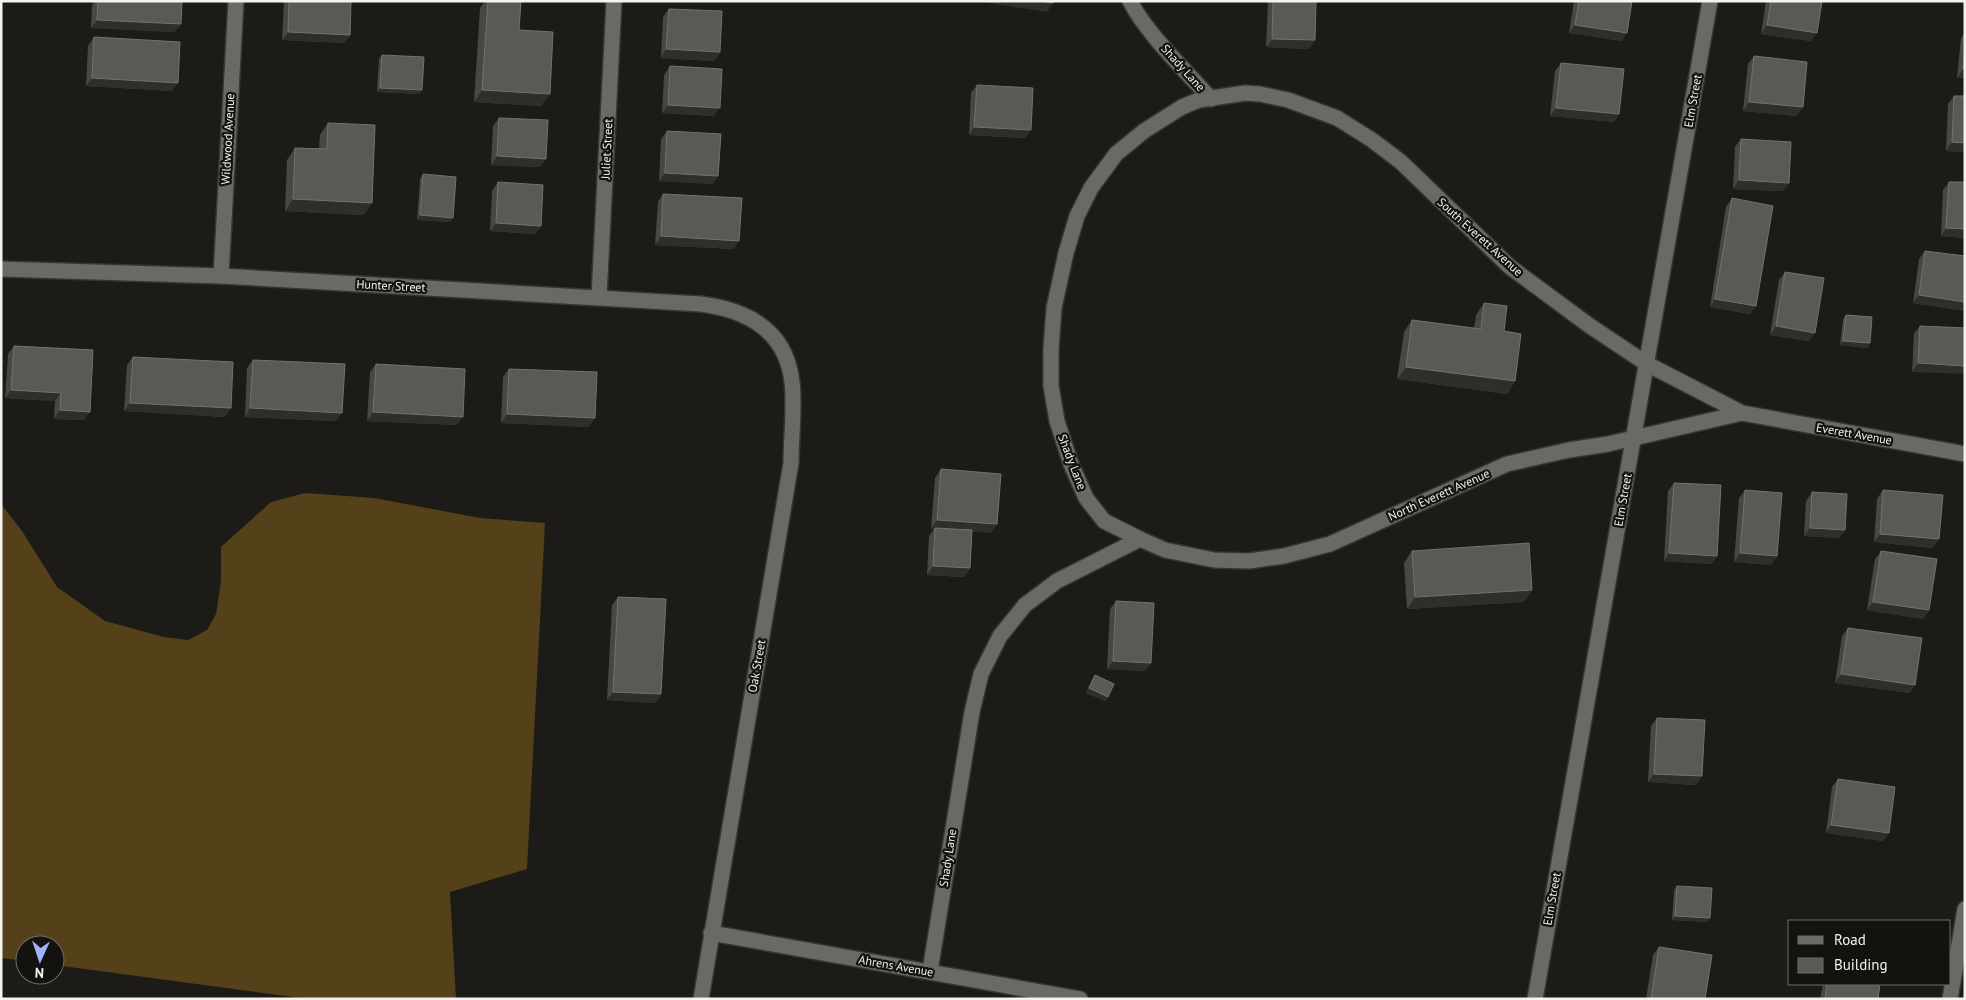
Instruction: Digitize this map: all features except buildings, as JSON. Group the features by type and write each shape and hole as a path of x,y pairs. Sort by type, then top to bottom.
{"street":[{"name":"Wildwood Avenue","path":"221,276 236,1"},
{"name":"Juliet Street","path":"599,297 614,1"},
{"name":"Shady Lane","path":"1130,1 1135,11 1160,42 1211,99"},
{"name":"Elm Street","path":"1535,999 1710,1"},
{"name":"South Everett Avenue","path":"1211,99 1246,93 1260,94 1288,100 1337,118 1372,140 1401,162 1510,267 1590,326 1647,364 1742,413"},
{"name":"Shady Lane","path":"1140,539 1104,521 1086,498 1071,464 1057,421 1051,386 1054,308 1066,253 1077,216 1091,188 1116,154 1144,131 1177,110 1199,100 1211,99"},
{"name":"Hunter Street","path":"1,269 221,276 701,304 725,307 754,320 773,335"},
{"name":"Oak Street","path":"701,999 791,463 792,384 786,356 773,335"},
{"name":"North Everett Avenue","path":"1140,539 1165,550 1214,560 1249,561 1284,556 1330,544 1507,464 1569,450 1608,444 1742,413"},
{"name":"Everett Avenue","path":"1742,413 1965,454"},
{"name":"Shady Lane","path":"930,972 972,712 981,674 1000,636 1025,605 1056,581 1140,539"},
{"path":"1950,999 1965,910"},
{"name":"Ahrens Avenue","path":"711,933 1080,999"}],"shaded area":[{"path":"305,493 374,498 480,518 545,523 527,869 450,892 456,999 307,999 65,966 65,935 15,935 15,960 1,958 1,504 22,531 57,587 105,621 164,637 188,640 207,630 216,614 221,582 221,547 271,502"}]}
